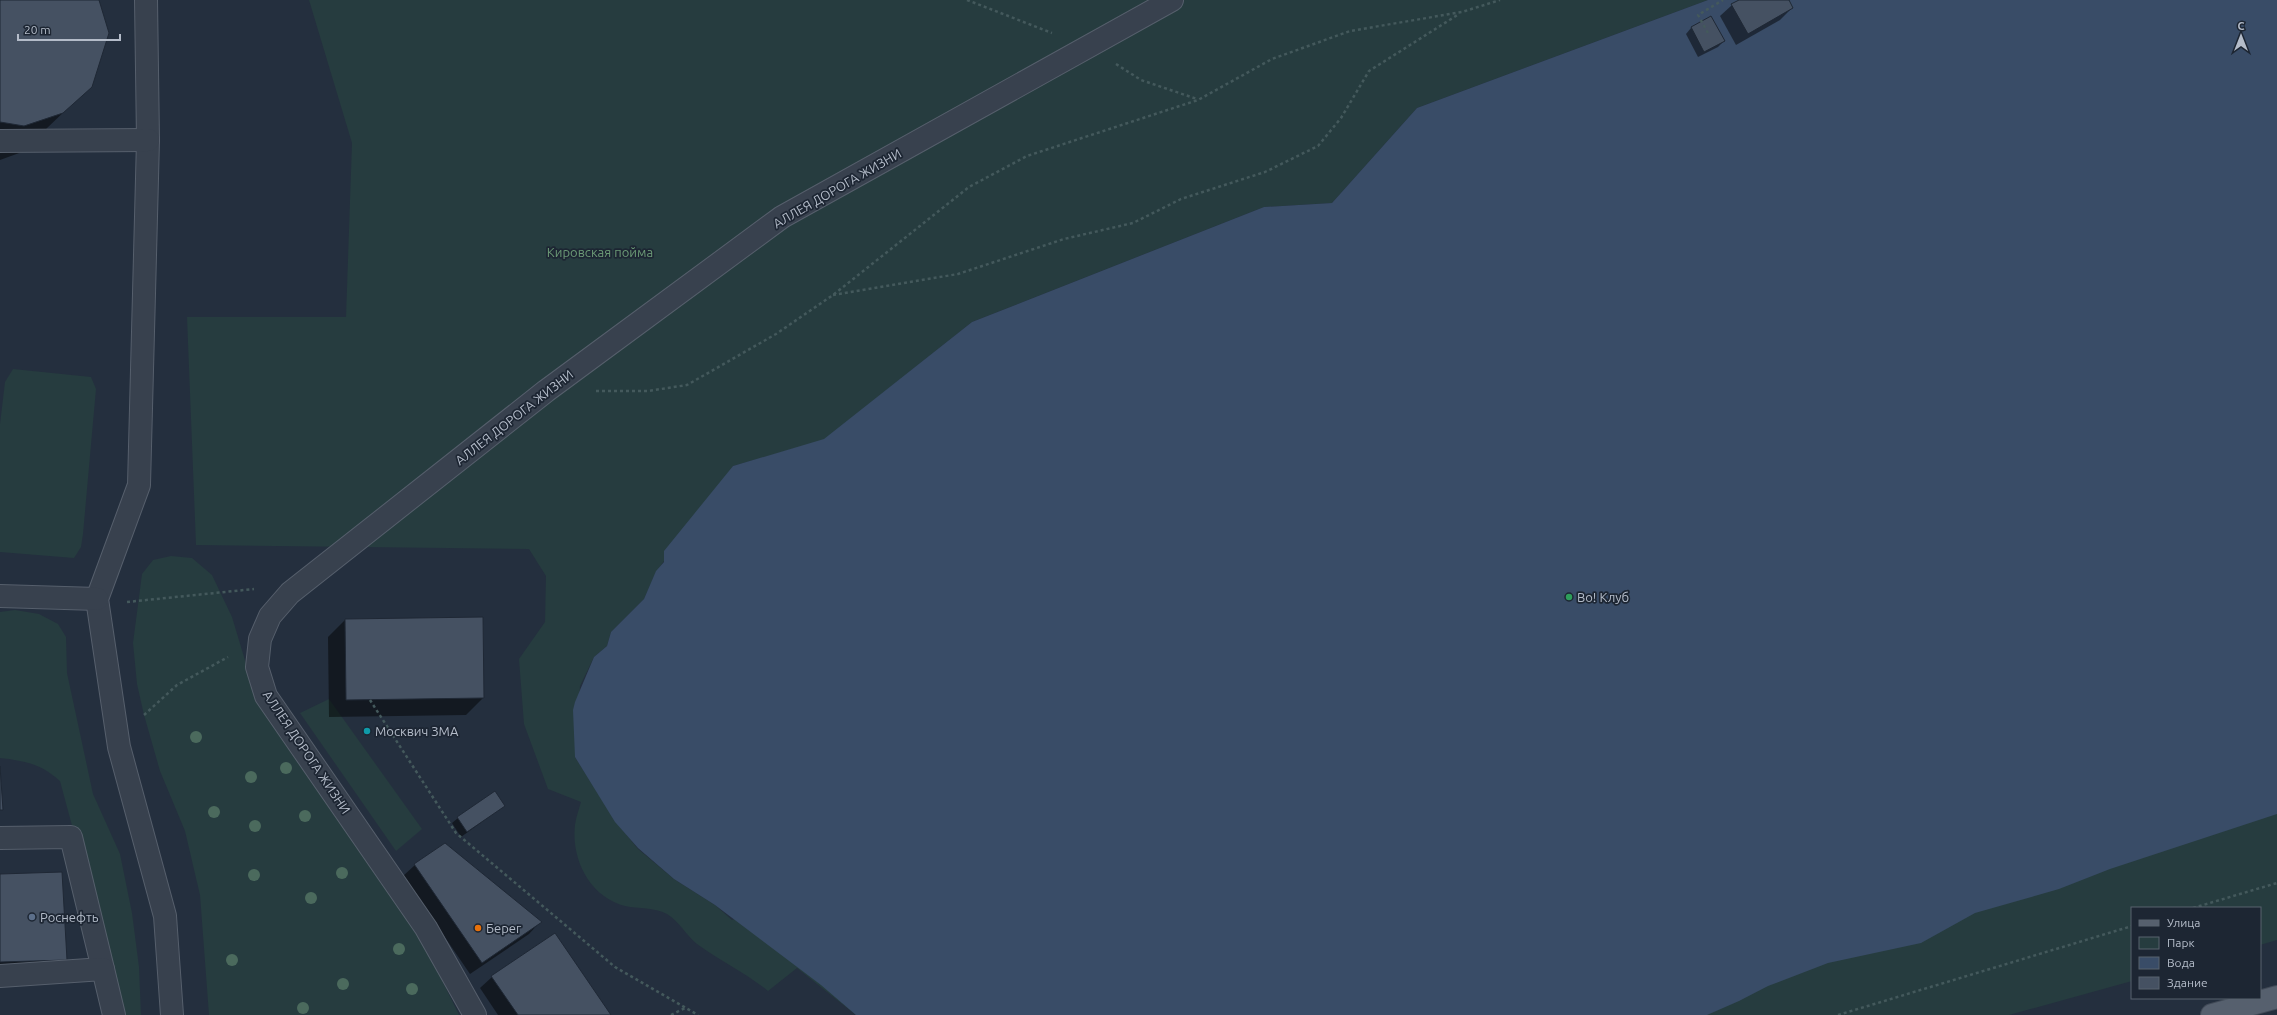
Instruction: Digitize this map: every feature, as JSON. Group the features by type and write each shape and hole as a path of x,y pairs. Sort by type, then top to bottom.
{"main road":[{"path":"2212,1015 2277,997"}],"street":[{"path":"146,0 148,140 139,485 97,599 119,746 165,916 172,1015"},
{"name":"АЛЛЕЯ ДОРОГА ЖИЗНИ","path":"475,1015 426,928 266,696 257,667 260,639 270,616 290,593 552,387 782,218 1172,0"},
{"path":"0,141 148,140"},
{"path":"0,596 97,599"},
{"path":"0,838 71,837 114,1015"},
{"path":"0,976 102,969"}],"path":[{"path":"967,0 1088,47 1141,80 1198,100"},
{"path":"593,391 648,391 687,385 776,334 833,295 969,187 1027,156 1198,100 1272,59 1350,31 1462,12 1500,0"},
{"path":"1708,33 1698,15 1723,0"},
{"path":"833,295 958,274 1064,239 1133,223 1181,199 1265,172 1318,146 1341,118 1369,71 1462,12"},
{"path":"97,599 130,603 255,589"},
{"path":"119,746 144,715 178,685 260,639"},
{"path":"370,700 456,833 614,967 698,1015"},
{"path":"2196,907 2277,883"},
{"path":"1838,1015 2131,926"},
{"path":"671,1015 685,1008"}],"green space":[{"name":"Кировская пойма","path":"309,0 1708,0 1417,108 1332,203 1264,207 972,322 824,440 733,466 656,572 644,599 611,632 607,646 594,657 580,686 575,757 616,822 638,849 674,879 715,905 732,920 2277,273 2277,940 2261,945 2261,907 2131,907 2131,981 2009,1015 856,1015 797,968 768,991 751,978 697,944 675,920 667,914 652,909 625,906 613,901 593,886 585,875 576,851 575,838 575,822 581,802 548,789 524,724 519,659 545,622 546,576 529,549 196,545 187,317 346,317 352,143"},
{"path":"13,369 91,377 96,389 83,534 81,547 74,558 0,552 0,424 5,382"},
{"path":"171,556 192,558 212,575 232,617 256,697 420,935 459,1015 209,1015 200,895 185,831 160,771 144,715 137,684 133,643 142,574 153,560"},
{"path":"15,610 39,614 58,624 66,637 67,673 93,794 120,854 132,913 139,967 141,1015 123,1015 60,781 53,775 33,764 18,760 0,758 0,612"},
{"path":"329,699 422,829 396,851 300,713"}],"water":[{"name":"Во! Клуб","path":"1708,0 2277,0 2277,814 2110,869 2059,889 1975,913 1921,943 1828,963 1768,986 1707,1015 856,1015 821,985 715,905 674,879 638,848 615,822 575,757 573,710 575,702 594,657 607,646 611,632 644,599 656,571 664,562 664,551 733,466 824,439 972,322 1264,207 1332,203 1417,108"}],"building":[{"path":"0,0 99,0 109,33 92,87 63,113 24,126 0,122"},
{"path":"1739,0 1789,0 1793,8 1748,34 1731,4"},
{"path":"1711,16 1725,41 1704,52 1691,27"},
{"path":"483,617 484,698 346,700 345,619"},
{"path":"0,766 3,810 0,810"},
{"path":"495,791 505,806 467,832 457,817"},
{"path":"445,843 542,922 482,963 414,864"},
{"name":"Роснефть","path":"62,872 67,960 0,962 0,874"},
{"path":"555,933 611,1015 518,1015 491,976"}],"place":[{"name":"Во! Клуб","path":"1569,597"},
{"name":"Москвич ЗМА","path":"367,731"},
{"name":"Роснефть","path":"32,917"},
{"name":"Берег","path":"478,928"}]}
